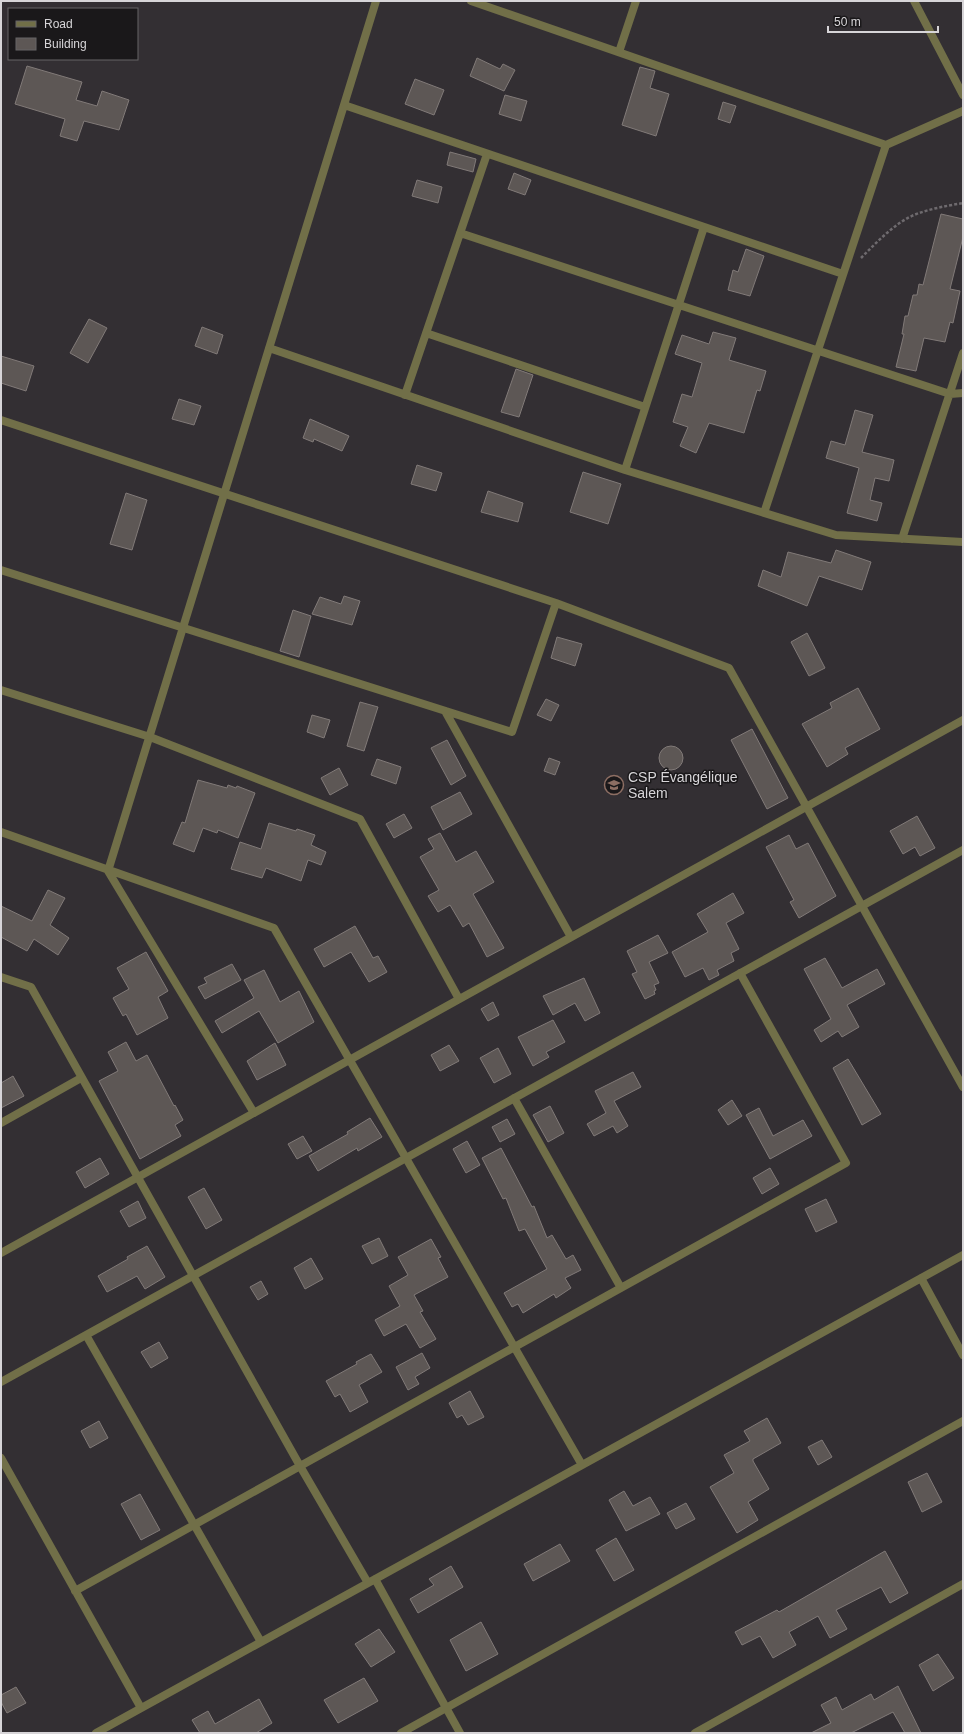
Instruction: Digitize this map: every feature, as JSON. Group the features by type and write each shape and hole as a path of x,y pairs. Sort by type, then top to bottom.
{"street":[{"path":"254,1113 108,871 376,1"},
{"path":"471,1 886,144 963,111"},
{"path":"619,52 636,1"},
{"path":"914,1 963,95"},
{"path":"344,105 843,274"},
{"path":"764,513 886,144"},
{"path":"405,395 487,154"},
{"path":"625,470 704,227"},
{"path":"460,233 950,394 963,393"},
{"path":"426,333 645,407"},
{"path":"269,348 625,470 836,535 963,542"},
{"path":"902,539 963,353"},
{"path":"1,420 225,492 556,603 729,668 963,1088"},
{"path":"1,570 512,732 556,603"},
{"path":"1,690 150,737 360,819 460,999"},
{"path":"446,711 571,937"},
{"path":"1,1253 963,720"},
{"path":"1,832 108,871 274,928 582,1465"},
{"path":"1,1382 963,850"},
{"path":"75,1591 846,1163 740,973"},
{"path":"1,977 31,987 300,1466 371,1581 460,1733"},
{"path":"1,1123 82,1078"},
{"path":"514,1098 621,1288"},
{"path":"96,1733 963,1255"},
{"path":"920,1278 963,1355"},
{"path":"86,1335 262,1642"},
{"path":"401,1733 963,1421"},
{"path":"1,1458 141,1708"},
{"path":"695,1733 963,1584"}],"path":[{"path":"859,259 885,234 907,218 943,207 963,203"}],"building":[{"path":"477,58 500,69 503,64 515,70 504,91 470,76"},
{"path":"27,66 82,82 76,100 97,106 102,91 129,100 119,130 84,121 77,141 60,136 65,119 15,104"},
{"path":"640,67 655,71 650,88 669,94 656,136 622,125"},
{"path":"415,79 444,90 434,115 405,104"},
{"path":"505,95 527,101 521,121 499,114"},
{"path":"723,102 736,106 730,123 718,119"},
{"path":"450,152 476,159 473,172 447,165"},
{"path":"514,173 531,180 525,195 508,189"},
{"path":"417,180 442,187 438,203 412,196"},
{"path":"941,214 963,219 963,237 950,289 960,291 953,323 950,322 945,342 924,338 916,371 896,367 904,334 902,334 905,316 908,316 913,295 917,295 919,284 923,285"},
{"path":"746,249 764,256 750,296 728,290 733,270 738,272"},
{"path":"89,319 107,328 88,363 70,353"},
{"path":"202,327 223,335 217,354 195,346"},
{"path":"713,332 736,338 729,360 766,371 760,391 757,390 744,433 709,423 696,453 680,446 688,427 673,422 682,394 692,397 702,363 675,354 682,335 709,344"},
{"path":"1,356 34,366 26,391 1,383"},
{"path":"516,369 533,375 519,417 501,412"},
{"path":"179,399 201,406 194,425 172,419"},
{"path":"855,410 873,415 862,452 894,460 889,481 875,478 870,500 882,503 877,521 847,513 859,468 826,458 831,441 845,445"},
{"path":"310,419 349,436 342,451 314,439 313,442 303,438"},
{"path":"417,465 442,473 436,491 411,484"},
{"path":"583,472 621,484 608,524 570,512"},
{"path":"488,491 523,503 518,522 481,512"},
{"path":"126,493 147,500 132,550 110,544"},
{"path":"836,550 871,562 862,590 819,576 807,606 758,586 763,570 781,577 788,552 831,563"},
{"path":"344,596 360,601 352,625 312,614 320,597 341,604"},
{"path":"293,610 311,616 299,657 280,651"},
{"path":"807,633 825,668 809,676 791,642"},
{"path":"557,637 582,644 575,666 551,658"},
{"path":"858,688 880,729 845,748 848,754 827,767 802,724 832,708 830,703"},
{"path":"546,699 559,705 551,721 537,715"},
{"path":"360,702 378,707 364,751 347,746"},
{"path":"312,715 330,720 324,738 307,732"},
{"path":"752,729 788,798 767,809 731,740"},
{"path":"447,740 466,776 451,785 431,748"},
{"path":"671,746 680,749 683,758 680,767 671,770 662,767 659,758 662,749"},
{"path":"549,758 560,762 555,775 544,771"},
{"path":"377,759 401,767 396,784 371,775"},
{"path":"339,768 348,785 330,795 321,778"},
{"path":"198,780 227,788 228,785 236,788 237,786 255,793 238,838 218,830 217,833 203,828 194,852 173,844 182,822 185,823"},
{"path":"460,792 472,814 443,830 431,807"},
{"path":"404,814 412,828 394,838 386,824"},
{"path":"917,816 935,848 920,856 915,847 903,854 890,831"},
{"path":"269,823 296,831 297,829 315,835 311,845 326,852 321,865 308,860 301,881 266,868 262,878 231,869 240,842 261,849"},
{"path":"440,833 456,862 476,851 494,882 473,894 504,948 487,957 469,923 463,927 450,905 438,912 428,896 439,890 420,857 434,849 428,839"},
{"path":"789,835 796,849 808,843 836,896 799,918 790,902 794,900 766,847"},
{"path":"48,890 65,898 50,925 69,938 58,955 34,939 27,951 1,937 1,906 32,921"},
{"path":"733,893 744,913 726,923 739,949 731,953 734,961 717,970 719,975 709,980 703,968 685,977 672,952 708,932 697,914"},
{"path":"355,926 373,958 378,956 387,972 369,982 351,952 324,967 314,949"},
{"path":"658,935 668,953 649,962 659,983 654,985 656,990 654,991 655,994 645,999 632,974 637,972 627,951"},
{"path":"146,952 168,991 158,997 168,1018 137,1035 126,1014 123,1016 113,998 129,989 117,968"},
{"path":"825,958 842,988 877,969 885,984 847,1005 859,1027 842,1037 838,1031 821,1042 814,1030 831,1019 804,969"},
{"path":"232,964 241,980 205,999 198,987 207,983 204,978"},
{"path":"264,970 280,1002 299,991 314,1022 278,1043 259,1011 222,1033 215,1021 254,998 244,980"},
{"path":"584,978 600,1013 585,1021 575,1003 553,1015 543,996"},
{"path":"493,1002 499,1015 488,1021 481,1009"},
{"path":"553,1020 565,1042 546,1052 549,1057 533,1066 518,1037"},
{"path":"126,1042 136,1061 147,1055 183,1120 175,1125 181,1136 140,1159 99,1081 118,1071 108,1052"},
{"path":"275,1043 286,1065 257,1080 247,1061"},
{"path":"449,1045 459,1061 440,1071 431,1055"},
{"path":"498,1048 511,1074 494,1083 480,1058"},
{"path":"848,1059 881,1114 862,1125 833,1068"},
{"path":"633,1072 641,1087 614,1101 628,1126 617,1133 613,1126 594,1136 587,1124 606,1113 595,1091"},
{"path":"13,1076 24,1096 1,1108 1,1083"},
{"path":"732,1100 742,1116 728,1125 718,1110"},
{"path":"550,1106 564,1133 548,1142 533,1115"},
{"path":"759,1108 773,1136 803,1120 812,1136 770,1159 746,1115"},
{"path":"370,1118 382,1137 358,1151 357,1148 318,1171 309,1156 348,1134 347,1132"},
{"path":"507,1119 515,1134 500,1142 492,1127"},
{"path":"303,1136 312,1151 297,1159 288,1144"},
{"path":"467,1141 480,1165 466,1173 453,1149"},
{"path":"501,1148 532,1207 534,1206 547,1238 552,1235 566,1259 573,1255 581,1270 565,1278 571,1288 556,1298 554,1294 523,1313 518,1304 512,1307 504,1293 547,1269 525,1229 519,1231 506,1198 503,1199 482,1158"},
{"path":"100,1158 109,1174 85,1188 76,1172"},
{"path":"770,1168 779,1184 762,1194 753,1178"},
{"path":"204,1188 222,1220 206,1229 188,1197"},
{"path":"826,1199 837,1222 816,1232 805,1209"},
{"path":"138,1201 146,1218 129,1227 120,1211"},
{"path":"379,1238 388,1256 372,1264 362,1246"},
{"path":"431,1239 441,1257 438,1258 448,1277 414,1295 423,1311 420,1312 436,1339 420,1348 406,1324 384,1336 375,1320 400,1306 389,1286 408,1275 398,1257"},
{"path":"147,1246 165,1277 145,1289 137,1276 107,1292 98,1276"},
{"path":"311,1258 323,1279 305,1289 294,1268"},
{"path":"261,1281 268,1294 258,1300 250,1287"},
{"path":"159,1342 168,1358 151,1368 141,1352"},
{"path":"422,1353 430,1368 415,1377 419,1384 408,1390 396,1367"},
{"path":"371,1354 382,1372 359,1385 368,1402 350,1412 340,1394 335,1397 326,1381 357,1364 356,1362"},
{"path":"470,1391 484,1417 468,1425 462,1415 457,1418 449,1403"},
{"path":"767,1418 781,1443 753,1459 753,1461 769,1489 748,1502 758,1520 737,1533 710,1487 734,1473 724,1455 750,1441 744,1431"},
{"path":"99,1421 108,1438 90,1448 81,1431"},
{"path":"822,1440 832,1457 818,1465 808,1447"},
{"path":"927,1473 942,1502 922,1512 908,1482"},
{"path":"624,1491 633,1506 650,1497 660,1514 626,1531 609,1500"},
{"path":"140,1494 160,1530 141,1540 121,1504"},
{"path":"686,1503 695,1519 676,1529 667,1513"},
{"path":"616,1538 634,1570 614,1581 596,1550"},
{"path":"560,1544 570,1561 533,1581 524,1564"},
{"path":"885,1551 908,1593 890,1603 881,1587 836,1610 847,1629 830,1638 818,1616 789,1632 796,1645 773,1658 760,1636 742,1645 735,1632 777,1610 779,1612"},
{"path":"451,1566 463,1587 418,1613 410,1599 434,1585 429,1579"},
{"path":"481,1622 498,1654 466,1671 450,1640"},
{"path":"379,1629 395,1652 371,1667 355,1644"},
{"path":"938,1654 954,1678 933,1691 919,1665"},
{"path":"364,1678 378,1701 338,1723 324,1700"},
{"path":"898,1686 921,1733 905,1733 893,1712 851,1733 811,1733 831,1723 821,1705 836,1697 842,1710 871,1694 874,1700"},
{"path":"16,1687 26,1703 7,1713 1,1702 1,1695"},
{"path":"259,1699 272,1723 256,1733 200,1733 192,1720 208,1711 215,1724"}],"place":[{"name":"CSP Évangélique Salem","path":"614,785"}]}
